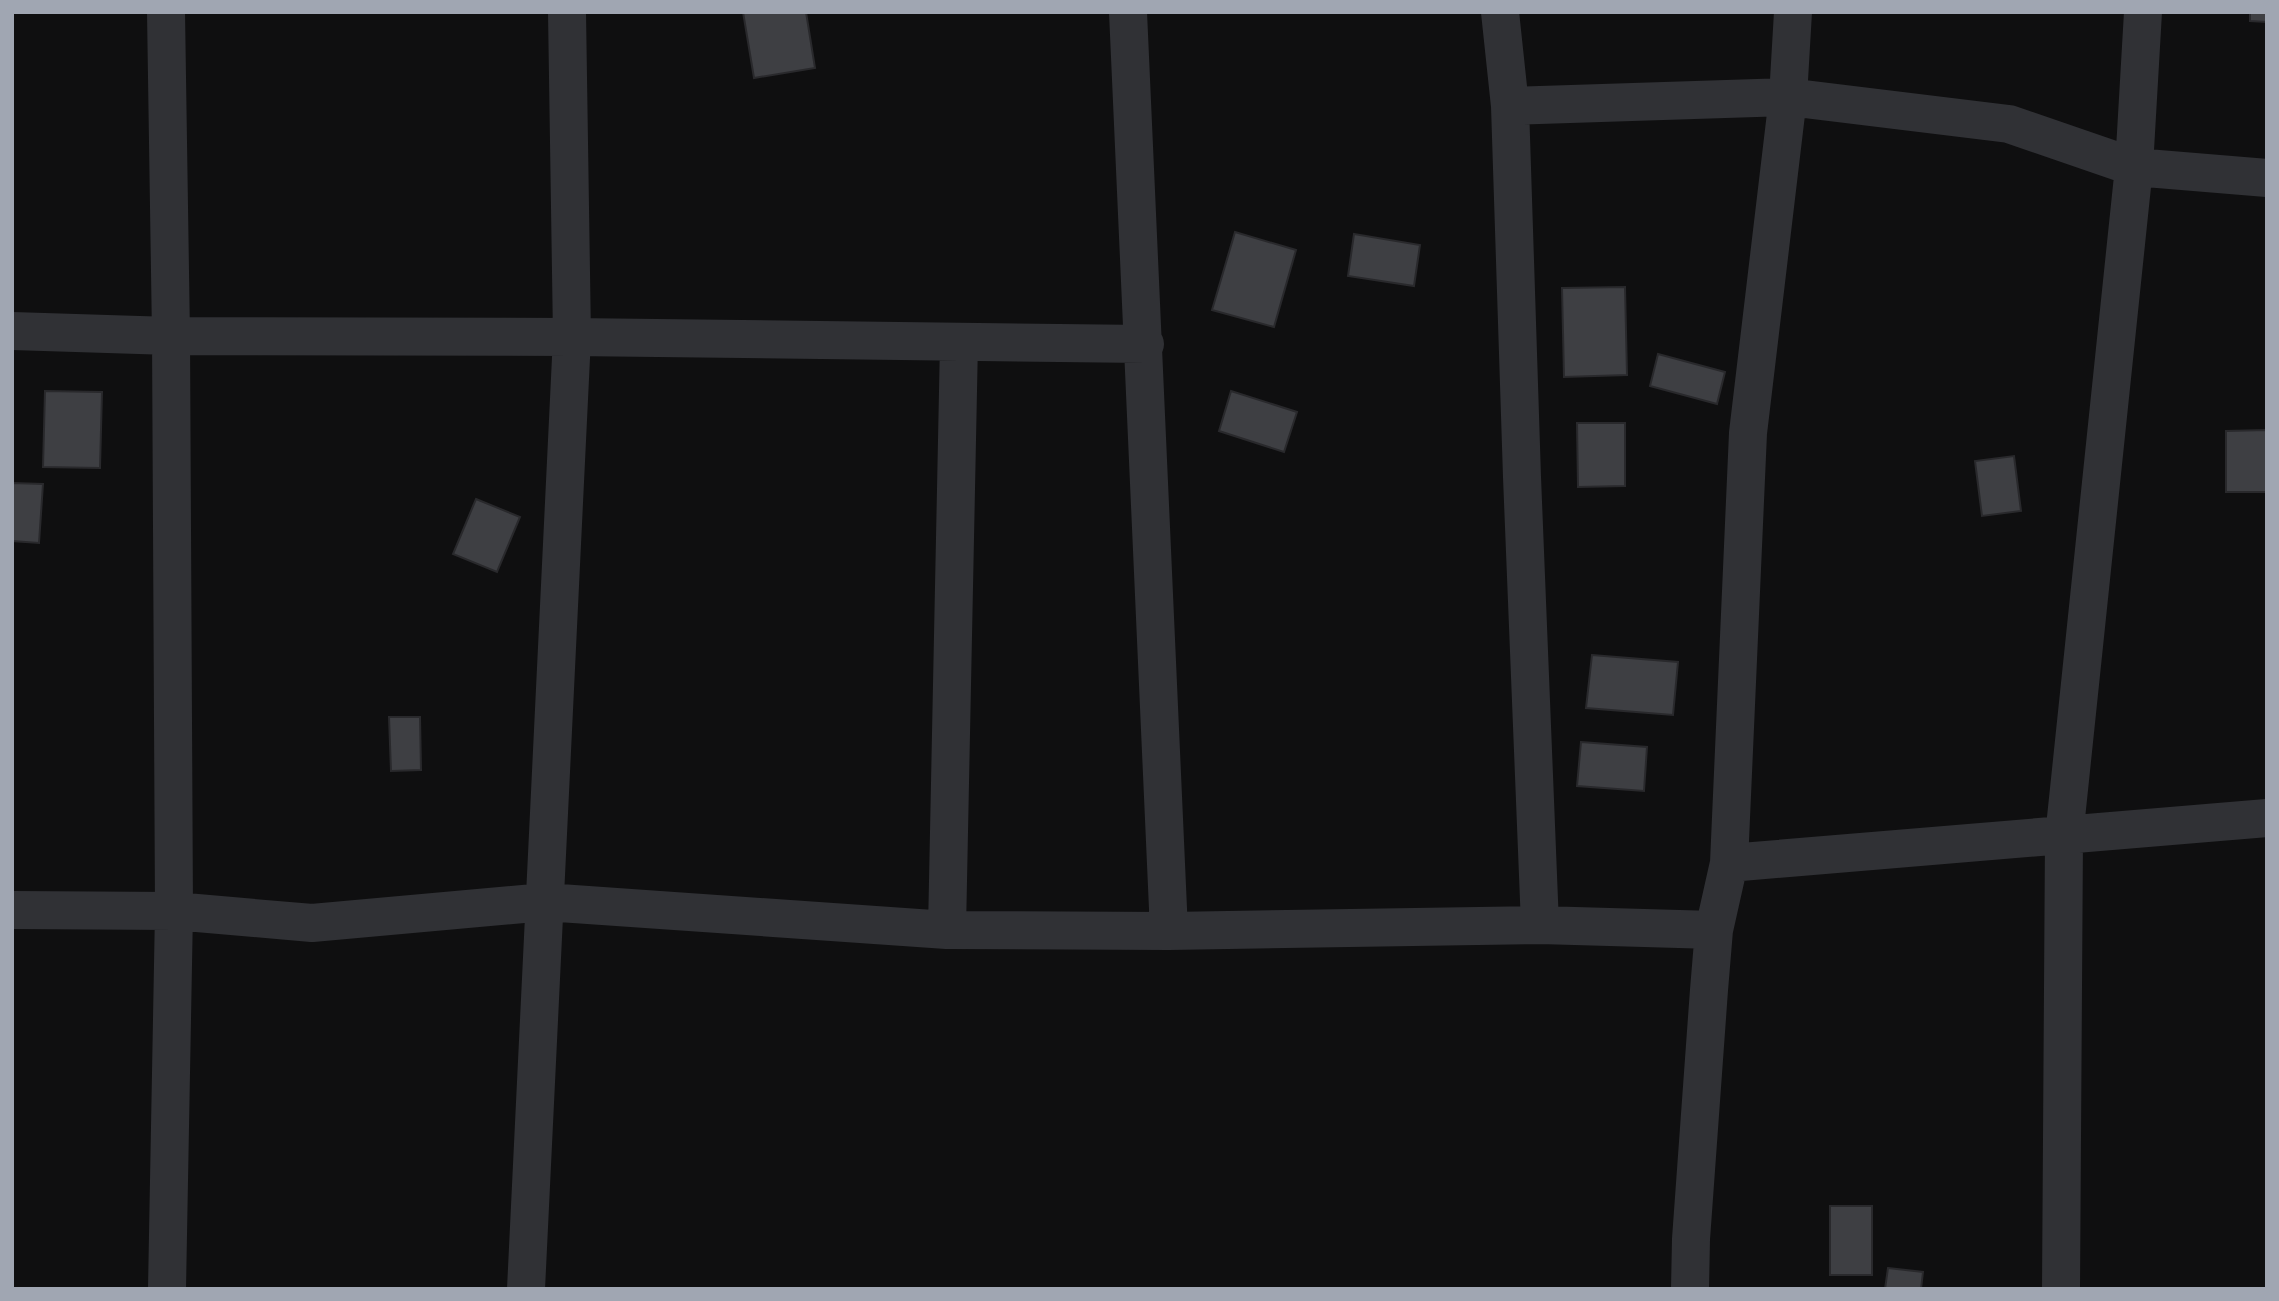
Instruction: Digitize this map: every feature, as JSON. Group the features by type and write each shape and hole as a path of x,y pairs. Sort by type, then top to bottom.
{"street":[{"path":"166,12 171,336 174,911 167,1289"},
{"path":"526,1289 572,337 567,12"},
{"path":"1128,12 1145,344 1169,931"},
{"path":"1500,12 1510,106 1521,464 1540,925"},
{"path":"1690,1289 1692,1225 1714,930 1728,863 1748,433 1787,97 1793,12"},
{"path":"2061,1289 2064,837 2134,167 2143,12"},
{"path":"1510,106 1787,97 2009,124 2134,167 2267,178"},
{"path":"12,331 171,336 572,337 1145,344"},
{"path":"947,930 959,341"},
{"path":"1728,863 2267,818"},
{"path":"12,910 174,911 312,923 545,902 947,930 1169,931 1540,925 1714,930"}],"building":[{"path":"743,12 806,12 815,68 754,78"},
{"path":"2250,12 2267,12 2267,22 2250,21"},
{"path":"1235,232 1296,250 1274,327 1212,310"},
{"path":"1354,234 1420,245 1414,286 1348,276"},
{"path":"1625,287 1627,375 1564,377 1562,288"},
{"path":"1658,354 1725,372 1717,404 1650,386"},
{"path":"45,391 102,392 100,468 43,467"},
{"path":"1231,391 1297,412 1284,452 1219,431"},
{"path":"1577,423 1625,423 1625,486 1578,487"},
{"path":"2267,430 2267,492 2226,492 2226,431"},
{"path":"2014,456 2021,511 1982,516 1975,461"},
{"path":"12,483 43,484 39,543 12,541"},
{"path":"476,499 520,517 497,572 453,554"},
{"path":"1592,655 1678,662 1673,715 1586,708"},
{"path":"389,717 420,717 421,770 391,771"},
{"path":"1581,742 1647,747 1644,791 1577,786"},
{"path":"1830,1206 1872,1206 1872,1275 1830,1275"},
{"path":"1888,1268 1923,1272 1921,1289 1885,1289"}]}
